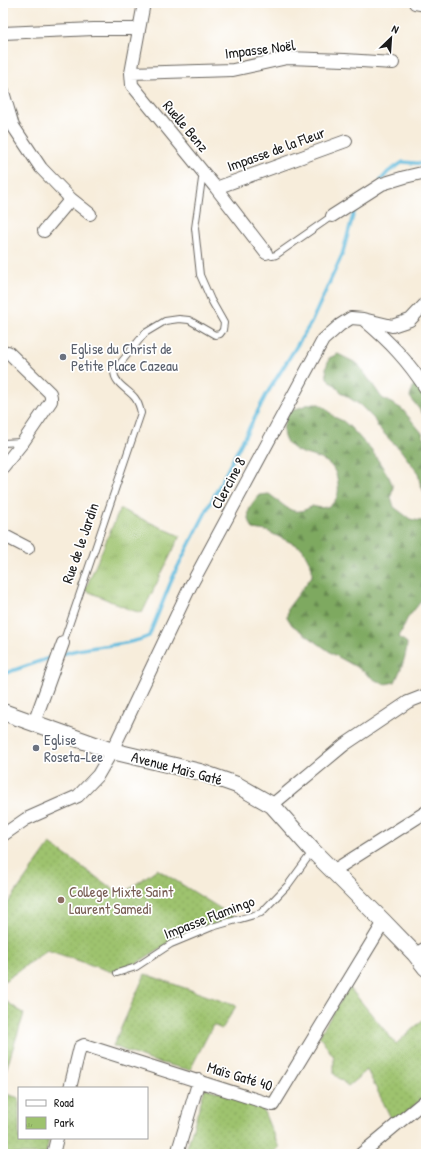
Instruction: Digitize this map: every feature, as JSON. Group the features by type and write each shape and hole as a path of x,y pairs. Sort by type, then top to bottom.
{"street":[{"name":"Ruelle Benz","path":"144,3 131,73 132,85 216,188 266,253"},
{"path":"415,3 426,5"},
{"path":"3,33 94,29 139,29"},
{"name":"Impasse Noël","path":"131,73 234,70 286,58 393,63"},
{"path":"3,92 12,126 41,168 70,199 90,214"},
{"name":"Impasse de la Fleur","path":"216,188 346,141"},
{"path":"332,216 382,184 426,172"},
{"path":"44,231 70,199"},
{"name":"Clercine 8","path":"3,835 26,819 78,796 98,775 112,751 190,587 323,340 340,325 351,318 363,319 392,326 410,320 426,303"},
{"path":"363,319 389,341 414,369 426,389"},
{"path":"3,467 23,442 52,397 50,393 8,352"},
{"path":"3,535 28,548"},
{"name":"Rue de le Jardin","path":"34,723 63,643"},
{"path":"272,805 344,745 408,702 426,695"},
{"name":"Avenue Maïs Gaté","path":"3,712 112,751 200,772 237,785 272,805 313,851 384,922 420,951 426,968"},
{"path":"333,871 426,812"},
{"name":"Maïs Gaté 40","path":"70,1087 80,1047 84,1045 199,1080 273,1105 384,922"},
{"path":"177,1154 199,1080"},
{"path":"360,1154 426,1100"},
{"path":"53,1154 57,1139"}],"lane":[{"name":"Rue de le Jardin","path":"63,643 141,413 136,399 116,381 114,372 145,333 165,321 179,319 190,320 215,335 220,334 223,330 224,324 200,275 195,228 203,172"},
{"path":"266,253 272,256 276,255 332,216"},
{"path":"3,443 23,442"},
{"name":"Impasse Flamingo","path":"117,973 136,966 171,944 205,930 262,913 288,885 313,851"}],"green space":[{"path":"338,354 358,364 382,398 402,409 422,433 426,442 426,494 420,483 418,473 399,448 378,427 374,419 360,405 342,393 327,378 326,368 329,358"},
{"path":"426,378 426,416 410,397 413,387 418,379"},
{"path":"309,404 319,404 327,409 334,417 343,421 351,428 372,451 389,477 393,487 391,497 394,507 410,519 420,521 426,520 426,595 407,619 399,637 407,643 404,659 395,682 385,684 375,680 360,669 333,654 292,625 287,617 288,608 312,576 312,567 302,548 267,531 253,529 249,519 248,515 250,507 259,495 269,494 284,506 294,511 305,510 312,506 320,508 327,507 336,499 338,484 331,465 324,460 292,448 284,438 284,426 288,412"},
{"path":"120,509 180,536 142,613 128,609 85,590"},
{"path":"50,844 121,895 157,869 234,917 176,938 134,965 112,972 47,950 3,982 3,910"},
{"path":"145,974 236,1006 222,1029 213,1025 190,1070 149,1060 113,1046"},
{"path":"349,987 396,1044 426,1017 426,1095 394,1124 367,1070 348,1086 334,1074 334,1057 319,1036"},
{"path":"3,999 24,1014 3,1079"},
{"path":"205,1088 261,1105 279,1148 270,1154 185,1154"},
{"path":"3,1093 18,1098 18,1139 49,1139 46,1154 3,1154"}],"waterway":[{"path":"381,180 388,172 403,162 426,164"},
{"path":"63,654 139,640 149,636 174,574 266,395 311,323 342,255 354,212 359,204"},
{"path":"3,674 55,656"}],"place":[{"name":"Eglise du Christ de Petite Place Cazeau","path":"63,357"},
{"name":"Eglise Roseta-Lee","path":"36,748"},
{"name":"College Mixte Saint Laurent Samedi","path":"61,900"}]}
